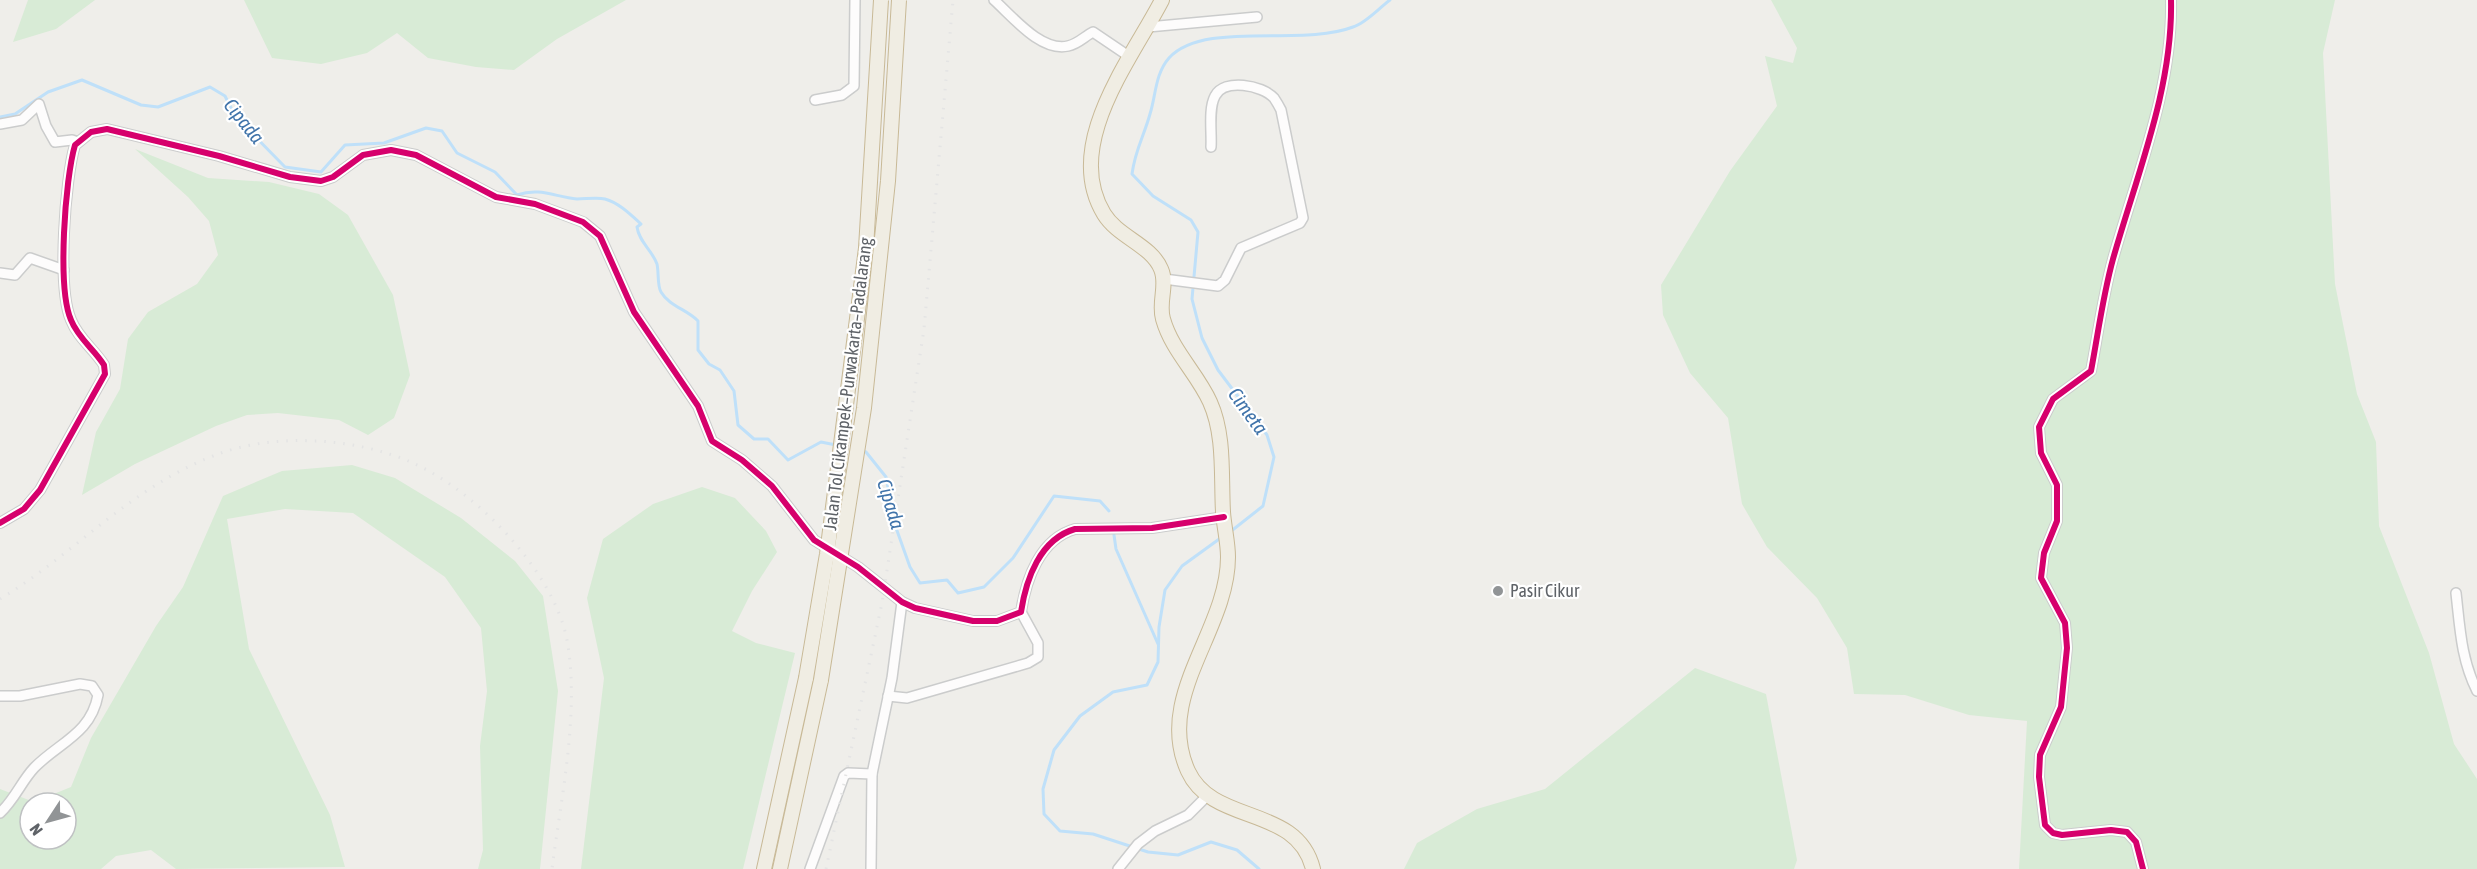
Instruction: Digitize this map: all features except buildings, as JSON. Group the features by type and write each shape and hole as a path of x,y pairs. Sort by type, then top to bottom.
{"highway":[{"name":"Jalan Tol Cikampek–Purwakarta–Padalarang","path":"764,869 806,678 826,554 866,248 881,0"},
{"name":"Jalan Tol Cikampek–Purwakarta–Padalarang","path":"780,869 821,680 864,408 888,181 899,0"},
{"path":"1162,0 1109,97 1094,139 1093,190 1106,216 1118,231 1152,255 1160,267 1164,279 1162,317 1170,339 1198,380 1218,424 1228,557 1226,585 1183,695 1179,733 1188,770 1208,795 1230,808 1283,828 1300,841 1310,855 1313,869"}],"street":[{"path":"815,100 842,95 854,86 855,0"},
{"path":"994,0 1036,37 1053,47 1077,43 1093,32 1130,57"},
{"path":"2144,869 2136,842 2127,832 2110,830 2062,836 2053,833 2045,825 2039,777 2040,755 2061,707 2067,648 2066,623 2041,578 2044,553 2057,521 2057,485 2041,453 2039,427 2053,399 2091,372 2112,262 2153,126 2172,39 2171,0"},
{"path":"1148,27 1257,17"},
{"path":"1164,279 1218,286 1225,280 1241,248 1300,223 1303,212 1281,110 1274,98 1264,92 1234,85 1221,89 1214,101 1211,147"},
{"path":"0,124 22,120 39,104 46,126 55,142 72,140 78,142"},
{"path":"0,523 24,509 40,490 105,374 104,365 70,320 64,270 66,203 72,153 78,142 91,132 115,130 219,156 290,177 321,181 333,177 363,155 391,150 416,155 496,197 535,204 583,222 600,236 634,312 698,406 712,441 742,460 772,486 814,540 872,576 902,602 933,614 973,621 997,621 1021,612"},
{"path":"0,273 15,275 30,258 64,270"},
{"path":"888,696 908,698 1028,663 1038,657 1039,647 1021,612 1027,586 1036,565 1054,539 1075,529 1152,528 1224,522"},
{"path":"2456,593 2462,651 2467,671 2477,691"},
{"path":"871,869 872,774 888,696 902,602"},
{"path":"0,696 20,696 80,684 92,686 98,695 88,722 80,732 34,768 19,793 0,813"},
{"path":"810,869 844,776 848,773 872,774"},
{"path":"1118,869 1138,844 1155,831 1188,815 1208,795"}],"green space":[{"path":"28,0 95,0 56,29 13,42"},
{"path":"244,0 626,0 557,39 514,70 476,67 428,58 397,33 367,53 321,64 272,58"},
{"path":"1771,0 2335,0 2323,53 2335,284 2357,394 2376,442 2379,526 2429,653 2454,744 2477,779 2477,869 2019,869 2027,721 1969,715 1905,695 1854,694 1847,648 1817,598 1767,547 1742,504 1728,418 1690,373 1663,315 1661,285 1730,171 1777,106 1765,56 1793,63 1797,48"},
{"path":"135,149 208,178 269,182 319,194 348,215 393,295 410,375 394,418 368,435 339,420 278,413 247,415 216,426 135,464 82,495 96,432 120,389 128,339 148,312 197,284 218,255 209,221 188,197"},
{"path":"352,465 395,478 461,518 515,561 543,596 558,691 540,869 478,869 483,850 480,746 487,691 481,628 445,577 353,513 285,509 227,519 249,649 330,815 345,867 176,869 151,850 116,856 101,869 0,869 0,789 18,796 18,851 78,851 78,791 61,791 71,787 91,738 156,626 183,587 223,496 282,471"},
{"path":"702,487 735,498 766,531 777,552 752,591 732,631 756,643 795,653 743,869 581,869 604,678 587,598 603,539 653,504"},
{"path":"1695,668 1766,694 1797,860 1794,869 1404,869 1417,843 1477,809 1545,789"}],"waterway":[{"name":"Cimeta","path":"1230,532 1263,506 1274,457 1267,435 1218,370 1202,338 1192,299 1198,232 1191,220 1153,196 1132,174 1158,78 1169,58 1185,47 1205,40 1332,33 1358,25 1390,0"},
{"name":"Cipada","path":"0,117 15,114 48,92 82,80 141,105 158,107 210,87 225,96 235,116 285,167 321,172 345,145 384,143 426,128 442,131 457,153 495,172 517,195 540,192 577,199 602,198 624,209 641,224 637,227 638,232 657,264 659,286 664,297 698,321 698,350 709,364 720,370 734,391 738,425 754,439 768,439 788,460 821,442 836,445"},
{"name":"Cipada","path":"860,450 866,452 886,477 895,525 910,567 920,583 947,580 958,593 984,587 1013,558 1054,496 1100,501 1109,511"},
{"name":"Cipada","path":"1114,535 1116,549 1158,644"},
{"name":"Cimeta","path":"1222,537 1182,566 1165,590 1159,627 1158,662 1147,685 1113,692 1080,716 1054,750 1043,789 1044,814 1060,831 1093,834 1148,852 1178,855 1211,842 1237,850 1259,869"}],"railway":[{"path":"826,869 882,603 924,329 953,0"},
{"path":"0,599 155,486 183,470 236,448 288,441 341,443 392,455 415,464 439,477 487,514 530,562 559,614 567,640 571,696 568,755 552,869"}],"cycle path":[{"path":"2143,869 2136,842 2127,832 2111,830 2062,835 2053,833 2045,825 2039,777 2040,755 2061,707 2067,648 2065,623 2041,578 2044,553 2057,521 2057,485 2041,453 2039,427 2053,399 2091,371 2109,273 2160,98 2170,33 2171,0"},
{"path":"0,523 24,509 40,490 105,374 104,365 71,320 64,284 63,260 68,182 75,145 91,132 107,129 219,156 290,177 321,181 333,177 363,155 391,150 416,155 496,197 535,204 583,222 600,236 634,312 698,406 712,441 742,460 772,486 814,540 858,567 902,602 915,608 973,621 997,621 1021,612 1023,599 1037,562 1052,542 1063,534 1075,529 1152,528 1224,517"}],"place":[{"name":"Pasir Cikur","path":"1498,591"}]}
